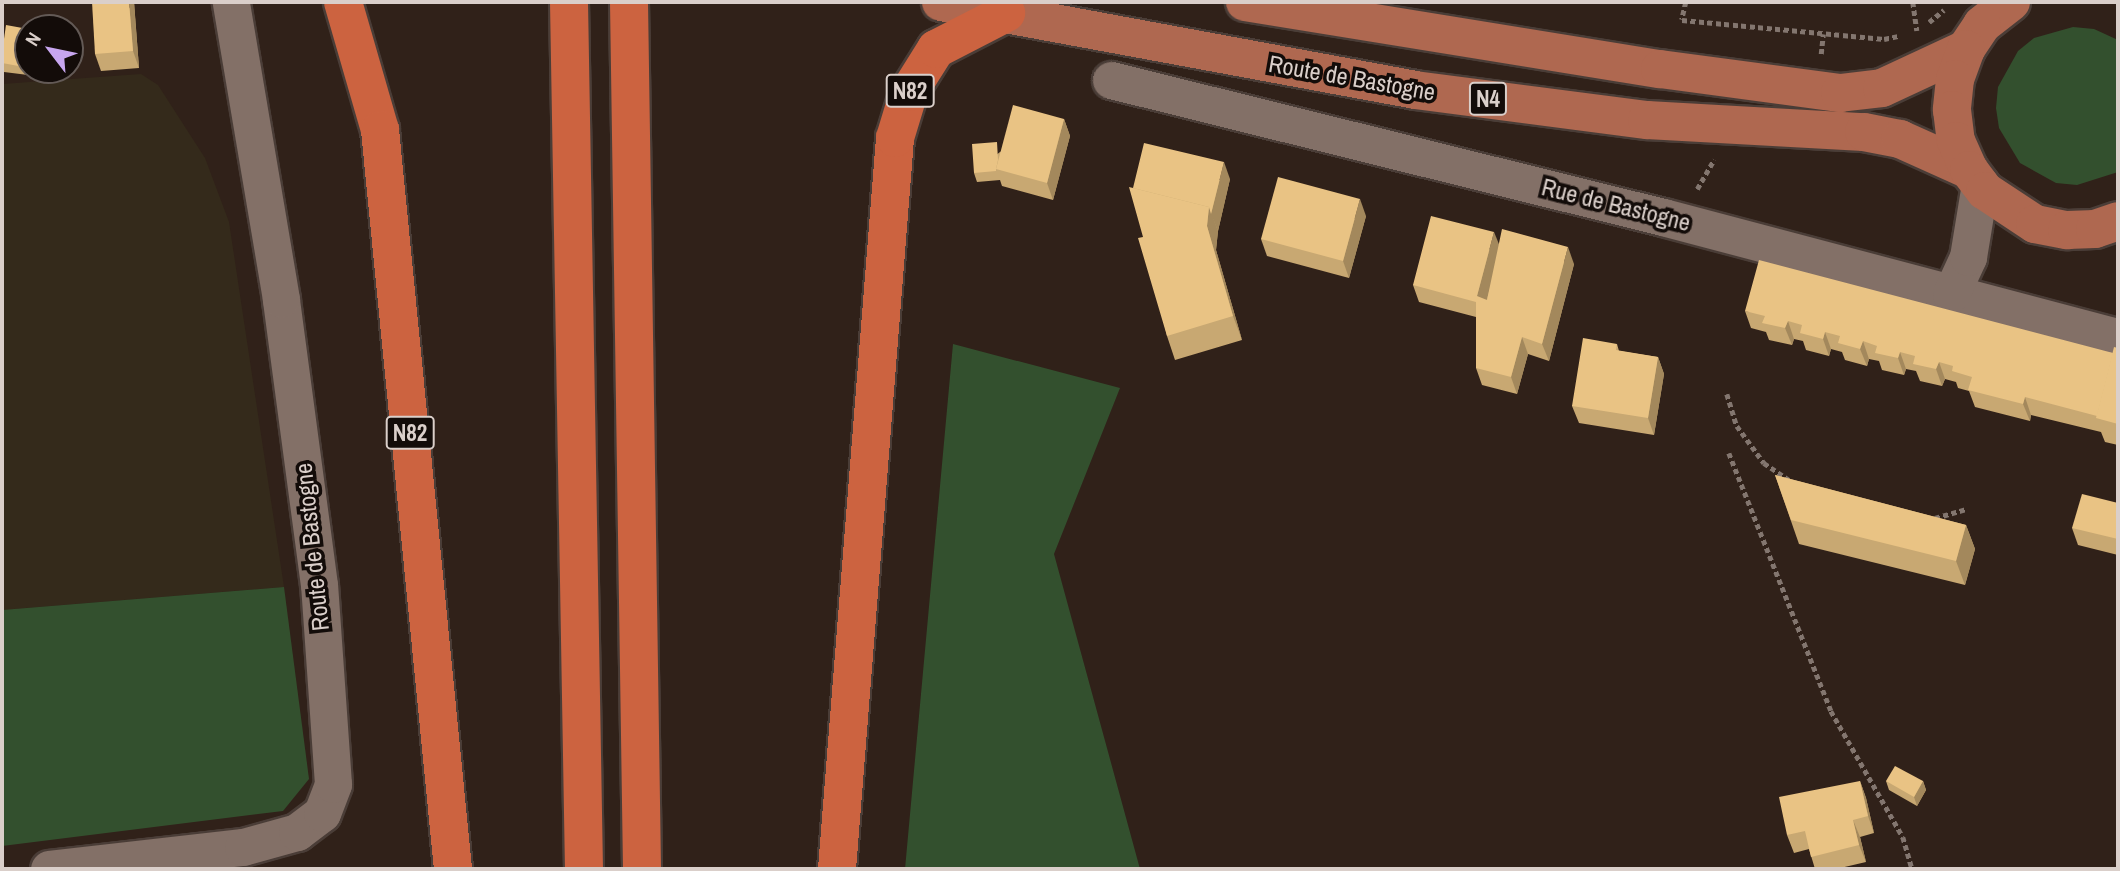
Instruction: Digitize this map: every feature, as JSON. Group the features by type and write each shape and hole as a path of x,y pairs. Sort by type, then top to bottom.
{"highway":[{"name":"N82","path":"343,2 380,130 453,869"},
{"path":"569,2 584,869"},
{"path":"629,2 642,869"},
{"name":"N82","path":"837,869 895,138 909,92 936,49 1006,13"}],"main road":[{"name":"Route de Bastogne","path":"941,2 1415,90 1647,120 1864,132 1900,139 1975,177"},
{"name":"N4","path":"1245,2 1660,69 1840,93 1882,88 1966,49"},
{"name":"N4","path":"2011,2 1982,25 1966,49 1955,79 1952,110 1956,141 1975,177 2019,217 2067,230 2110,232"}],"street":[{"name":"Route de Bastogne","path":"49,869 243,847 297,832 322,813 333,785 319,585 281,299 231,2"},
{"name":"Rue de Bastogne","path":"1111,80 1663,216 2118,337"},
{"path":"1951,294 1968,257 1975,177"},
{"path":"1968,257 2019,217"}],"path":[{"path":"1686,2 1682,20 1884,39 1917,31 1954,2"},
{"path":"1913,2 1917,31"},
{"path":"1727,394 1737,426 1763,463 1799,488"},
{"path":"1729,453 1831,710 1903,837 1912,869"},
{"path":"1922,517 1934,518 1967,509"}],"shaded area":[{"path":"141,74 158,85 205,158 229,222 284,587 2,610 2,84 84,84 84,78"}],"green space":[{"path":"2073,27 2094,29 2118,40 2118,172 2077,185 2056,183 2020,163 1999,128 1996,108 1998,87 2018,51 2034,38"},
{"path":"953,344 1120,388 1054,554 1140,869 905,869"},
{"path":"284,587 309,779 283,811 2,846 2,610"}],"building":[{"path":"92,2 129,2 133,51 95,54"},
{"path":"6,25 14,26 14,65 2,63"},
{"path":"1013,105 1064,119 1047,183 996,169"},
{"path":"997,142 996,171 974,173 972,144"},
{"path":"1144,143 1224,162 1211,214 1209,207 1133,188"},
{"path":"1278,177 1360,199 1343,261 1261,239"},
{"path":"1129,187 1209,207 1207,226 1233,316 1167,336 1138,238 1143,237"},
{"path":"1431,216 1494,232 1477,296 1487,300 1502,229 1568,247 1542,344 1522,337 1511,377 1476,368 1476,302 1413,285"},
{"path":"1759,260 2113,353 2097,416 2025,397 2023,404 1968,390 1972,377 1952,371 1953,366 1939,362 1936,369 1913,364 1915,356 1900,352 1898,358 1875,353 1877,346 1863,341 1860,349 1838,343 1840,336 1825,332 1823,339 1800,333 1802,325 1788,321 1785,328 1762,323 1765,316 1745,311"},
{"path":"1583,338 1617,344 1616,350 1658,357 1648,418 1572,406"},
{"path":"2114,347 2118,348 2118,424 2096,418"},
{"path":"1775,475 1966,525 1956,561 1791,520"},
{"path":"2082,494 2118,503 2118,539 2072,528"},
{"path":"1895,766 1923,781 1914,797 1886,781"},
{"path":"1860,781 1868,816 1853,820 1859,845 1811,857 1805,831 1787,835 1779,797"}]}
